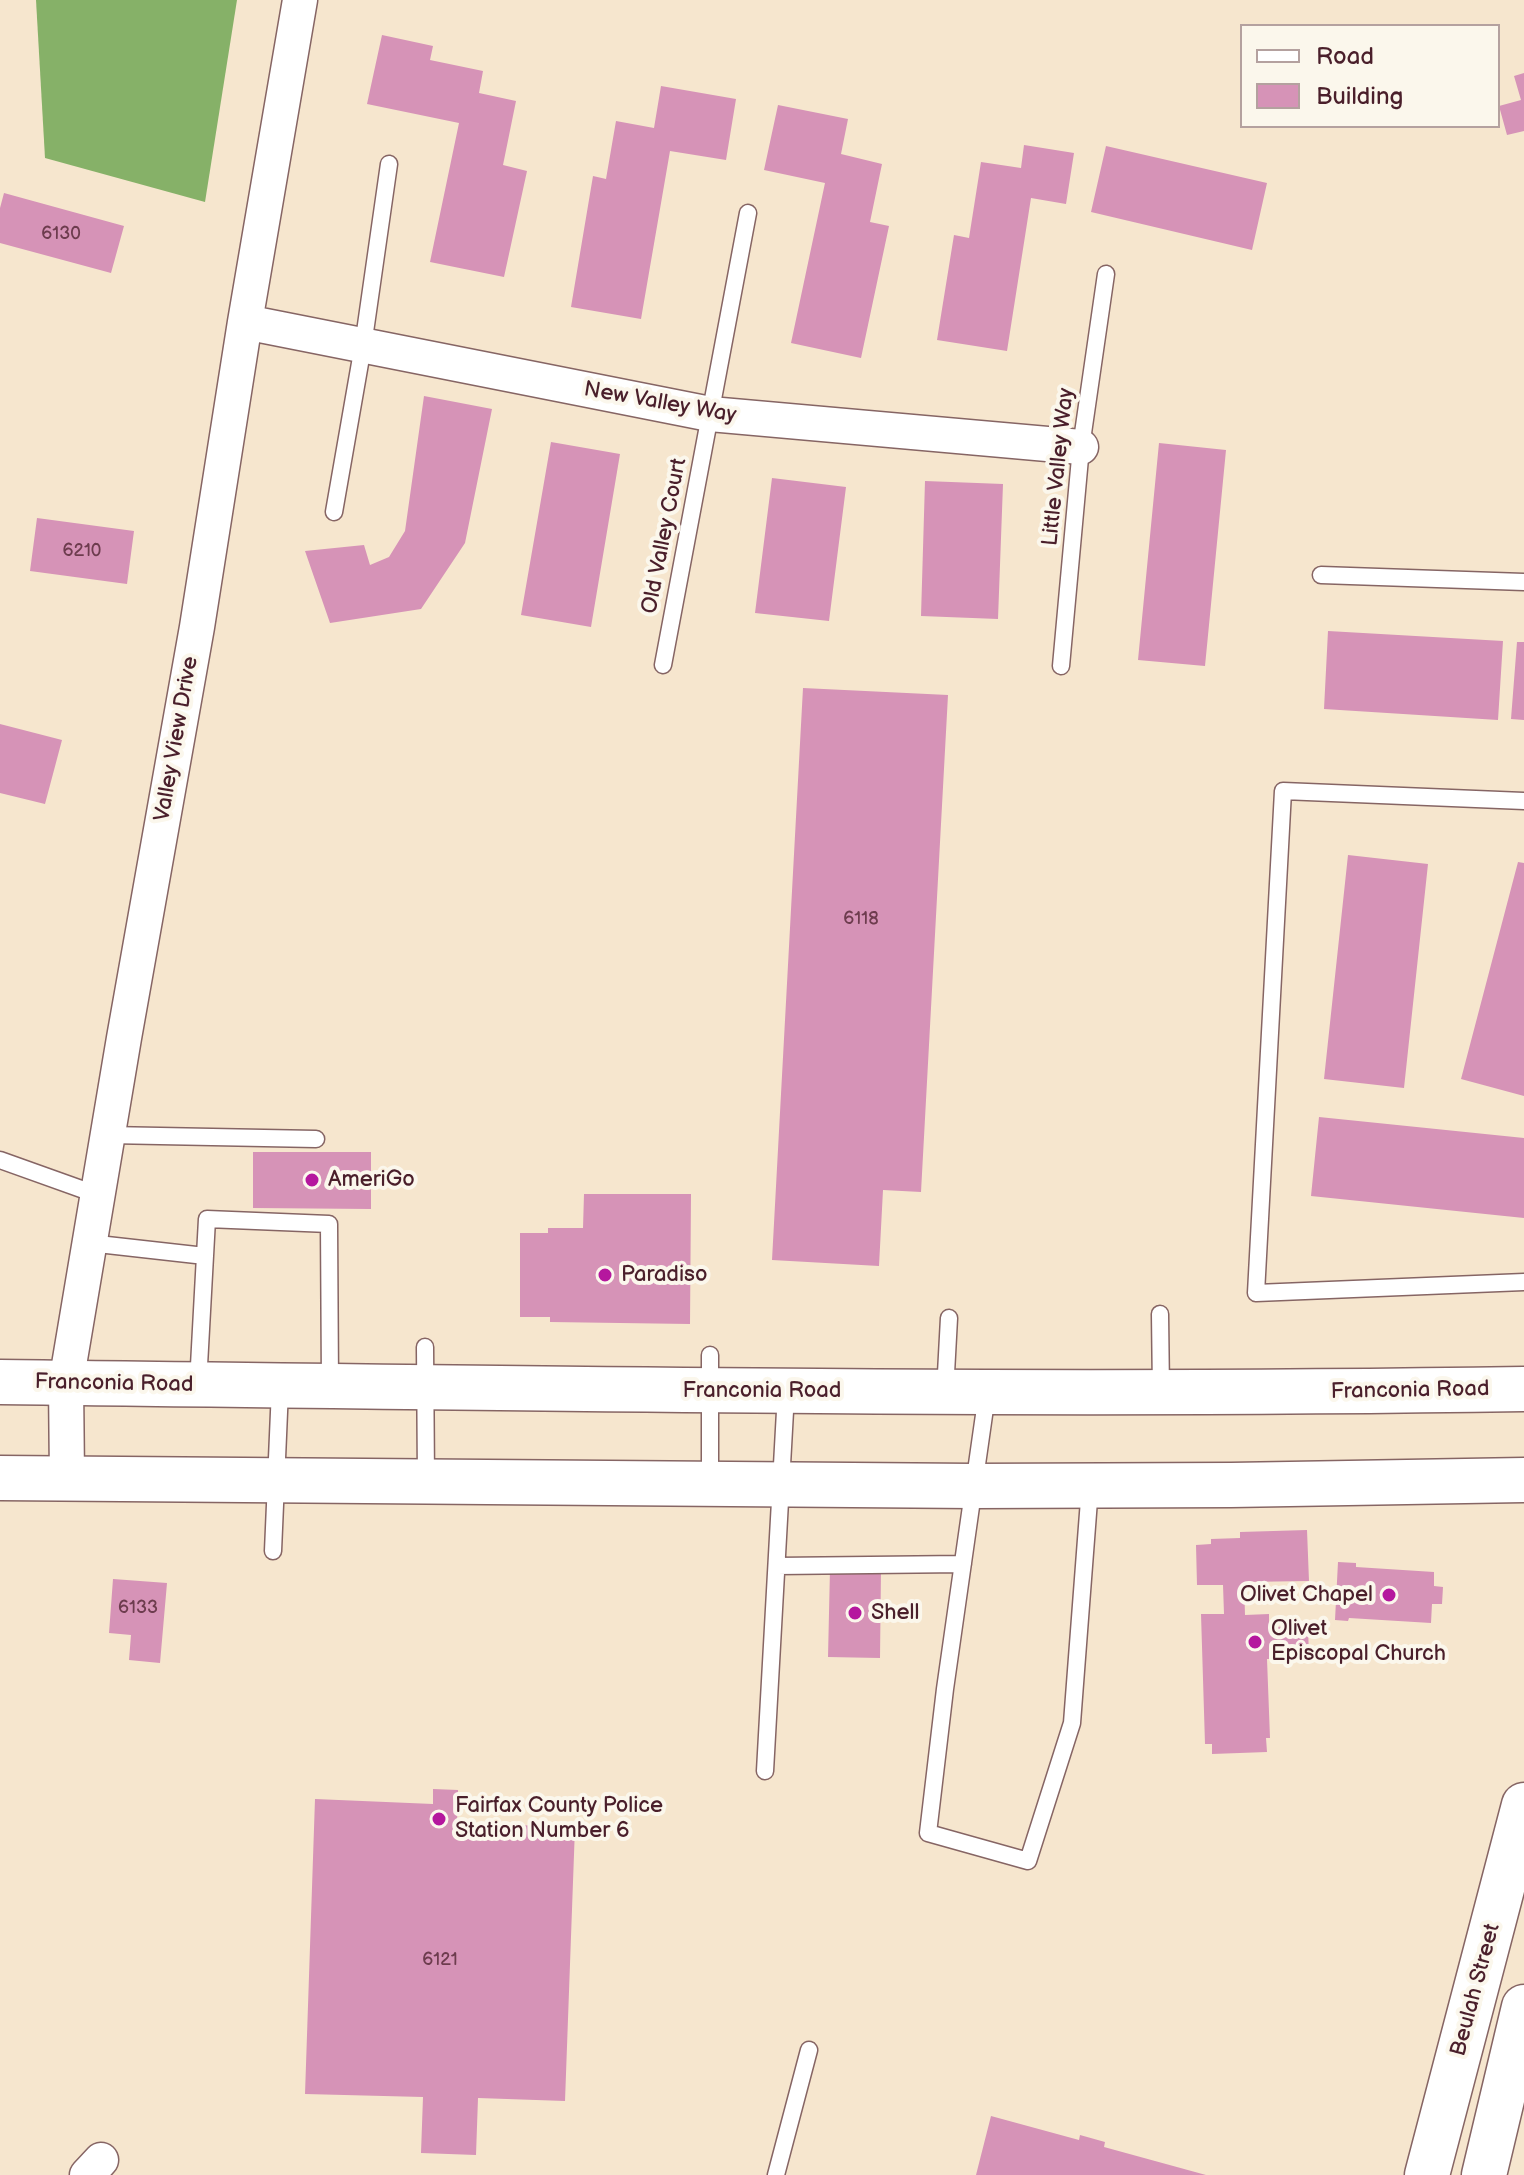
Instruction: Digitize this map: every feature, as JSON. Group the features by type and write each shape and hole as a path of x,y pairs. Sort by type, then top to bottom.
{"main road":[{"name":"Franconia Road","path":"0,1382 330,1387 425,1367 710,1373 786,1391 1241,1393 1524,1389"},
{"path":"0,1478 974,1486 1524,1480"},
{"name":"Beulah Street","path":"1427,2175 1524,1805"},
{"path":"1484,2175 1524,2007"}],"street":[{"name":"Valley View Drive","path":"67,1478 66,1383 197,627 300,0"},
{"name":"New Valley Way","path":"245,322 710,414 1081,447"}],"lane":[{"path":"334,512 363,346 389,164"},
{"name":"Old Valley Court","path":"663,665 748,213"},
{"name":"Little Valley Way","path":"1061,666 1081,447 1106,274"},
{"path":"1321,575 1524,582"},
{"path":"1524,801 1283,791 1256,1293 1524,1282"},
{"path":"108,1135 316,1139"},
{"path":"0,1160 98,1195"},
{"path":"198,1385 207,1219 329,1224 330,1387"},
{"path":"89,1243 205,1256"},
{"path":"1160,1314 1161,1392"},
{"path":"949,1318 966,1392 974,1486 928,1833 1028,1861 1072,1723 1090,1486"},
{"path":"425,1367 426,1482"},
{"path":"710,1373 710,1485"},
{"path":"273,1551 280,1386"},
{"path":"765,1771 786,1391"},
{"path":"777,1566 963,1564"},
{"path":"776,2175 809,2050"}],"green space":[{"path":"36,0 237,0 205,202 45,158"}],"building":[{"path":"382,35 433,46 430,60 483,71 479,93 516,101 503,165 527,171 504,277 430,262 459,123 367,104"},
{"path":"1524,73 1524,131 1507,135 1500,106 1521,100 1514,76"},
{"path":"661,86 736,99 726,160 670,151 641,319 571,307 593,176 606,179 616,121 654,128"},
{"path":"778,105 848,119 841,154 882,164 870,222 889,226 861,358 791,343 825,183 764,170"},
{"path":"1024,145 1074,153 1066,204 1031,198 1007,351 937,340 954,235 969,238 981,162 1021,168"},
{"path":"1106,146 1267,183 1252,250 1091,212"},
{"path":"4,193 124,226 111,273 0,243 0,208"},
{"path":"424,396 492,409 465,543 421,609 330,623 305,551 364,545 370,565 389,557 405,531"},
{"path":"551,442 620,454 591,627 521,615"},
{"path":"1159,443 1226,450 1205,666 1138,660"},
{"path":"772,478 846,487 829,621 755,613"},
{"path":"925,481 1003,484 998,619 921,616"},
{"path":"37,518 134,531 127,584 30,571"},
{"path":"1328,631 1503,641 1498,720 1324,709"},
{"path":"1517,642 1524,642 1524,720 1511,719"},
{"path":"803,688 948,695 921,1192 883,1190 879,1266 772,1260"},
{"path":"0,724 62,740 45,804 0,793"},
{"path":"1348,855 1428,864 1404,1088 1324,1079"},
{"path":"1518,862 1524,863 1524,1096 1461,1079"},
{"path":"1319,1117 1524,1138 1524,1218 1311,1196"},
{"name":"AmeriGo","path":"253,1152 371,1152 371,1209 253,1208"},
{"name":"Paradiso","path":"584,1194 691,1194 690,1324 550,1322 550,1317 520,1317 520,1233 548,1233 548,1228 583,1228"},
{"name":"Olivet Episcopal Church","path":"1307,1530 1309,1581 1244,1582 1245,1615 1269,1614 1269,1627 1308,1626 1309,1658 1278,1663 1278,1659 1267,1659 1270,1738 1266,1738 1267,1752 1212,1754 1212,1744 1205,1744 1201,1614 1224,1614 1223,1585 1197,1585 1196,1545 1211,1544 1211,1539 1240,1538 1240,1532"},
{"name":"Olivet Chapel","path":"1338,1562 1356,1563 1356,1567 1434,1572 1434,1586 1443,1587 1442,1604 1432,1604 1431,1623 1349,1618 1348,1621 1335,1620"},
{"name":"Shell","path":"830,1569 881,1569 880,1658 828,1657"},
{"path":"113,1579 167,1583 160,1663 129,1660 131,1635 109,1633"},
{"path":"433,1789 458,1790 457,1823 575,1827 565,2101 478,2098 476,2155 421,2153 423,2097 305,2094 315,1799 433,1804"},
{"path":"991,2116 1079,2140 1080,2135 1105,2142 1104,2147 1206,2175 976,2175"}],"place":[{"name":"AmeriGo","path":"312,1180"},
{"name":"Paradiso","path":"605,1275"},
{"name":"Olivet Chapel","path":"1389,1595"},
{"name":"Shell","path":"855,1613"},
{"name":"Olivet Episcopal Church","path":"1255,1642"},
{"name":"Fairfax County Police Station Number 6","path":"439,1819"}]}
